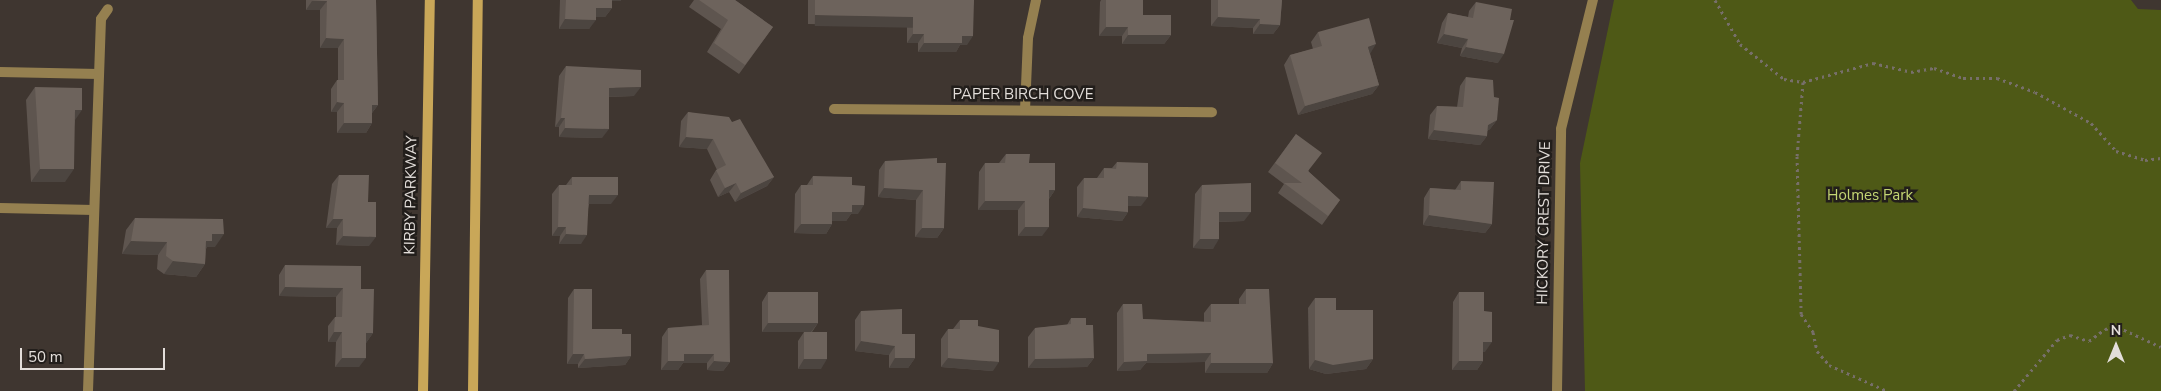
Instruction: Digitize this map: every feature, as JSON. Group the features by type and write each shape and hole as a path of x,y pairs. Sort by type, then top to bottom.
{"main road":[{"name":"KIRBY PARKWAY","path":"423,391 430,0"},
{"path":"473,391 478,0"}],"street":[{"path":"1026,110 1028,38 1036,0"},
{"name":"HICKORY CREST DRIVE","path":"1557,391 1562,129 1593,0"},
{"path":"88,391 101,19 108,9"},
{"path":"0,72 99,74"},
{"name":"PAPER BIRCH COVE","path":"834,109 1212,112"},
{"path":"0,208 94,210"}],"path":[{"path":"1715,0 1729,30 1750,53 1774,74 1803,82 1874,63 1911,72 1934,68 1962,78 1997,78 2035,92 2091,123 2116,151 2145,160 2161,158"},
{"path":"1803,82 1797,156 1801,314 1813,332 1817,351 1829,365 1887,391"},
{"path":"2014,391 2057,340 2070,335 2089,341 2105,329 2118,327 2161,347"}],"green space":[{"name":"Holmes Park","path":"1614,0 2131,0 2138,9 2161,10 2161,391 1585,391 1580,163"}],"building":[{"path":"312,0 376,0 378,105 372,105 372,123 344,123 344,103 337,102 337,80 344,80 344,39 326,38 327,1"},
{"path":"566,0 612,0 612,8 596,8 596,20 565,19"},
{"path":"699,0 735,0 773,27 745,65 714,43 728,20"},
{"path":"815,0 974,0 973,36 962,36 962,43 924,43 924,34 913,34 913,17 815,15"},
{"path":"1106,0 1143,0 1143,15 1171,15 1171,35 1128,35 1128,27 1106,27"},
{"path":"1218,0 1282,0 1280,25 1260,24 1260,19 1218,17"},
{"path":"1476,2 1512,9 1510,20 1514,20 1504,54 1466,47 1468,39 1444,34 1448,13 1473,18"},
{"path":"1369,18 1376,44 1368,47 1379,85 1305,106 1290,55 1322,46 1318,32"},
{"path":"566,66 641,70 641,87 609,88 609,129 565,128 565,118 561,118"},
{"path":"1466,77 1493,80 1494,97 1499,98 1497,120 1488,125 1487,136 1434,130 1437,106 1463,107"},
{"path":"35,87 82,88 82,110 75,110 74,169 40,169"},
{"path":"688,112 729,117 732,122 740,119 774,177 741,193 736,183 725,188 716,170 726,165 713,139 686,137"},
{"path":"1296,134 1322,153 1308,171 1340,200 1328,216 1284,183 1302,183 1275,163"},
{"path":"1006,154 1030,154 1029,163 1055,163 1055,190 1049,190 1049,227 1025,227 1025,201 985,201 985,163 1005,163"},
{"path":"937,158 937,163 946,163 944,228 922,228 923,190 884,188 885,161"},
{"path":"1117,162 1148,163 1148,197 1128,196 1128,212 1083,208 1084,178 1104,178 1104,168 1116,169"},
{"path":"339,175 369,175 368,202 376,202 376,237 343,236 343,219 333,219"},
{"path":"813,176 852,177 852,185 865,186 864,205 852,205 852,212 832,212 832,224 801,224 801,185 813,185"},
{"path":"572,177 618,177 618,195 589,195 587,235 566,234 566,227 558,227 559,185 572,185"},
{"path":"1461,181 1494,182 1492,224 1429,215 1430,188 1461,190"},
{"path":"1251,183 1251,212 1219,212 1219,239 1200,239 1202,185"},
{"path":"135,218 223,219 224,234 212,234 212,241 206,241 205,264 173,261 166,256 167,242 131,241"},
{"path":"285,265 361,266 361,289 374,289 373,333 366,333 366,358 342,358 342,332 334,332 335,317 342,317 343,288 285,287"},
{"path":"706,270 729,270 730,362 714,361 714,354 684,354 684,361 668,361 668,328 709,325"},
{"path":"574,289 592,289 592,329 622,329 622,334 631,334 631,356 585,359 584,354 573,354"},
{"path":"1246,289 1269,289 1273,363 1211,363 1211,353 1147,354 1147,361 1124,362 1123,304 1142,304 1143,319 1211,322 1211,304 1246,304"},
{"path":"768,292 818,292 818,323 768,323"},
{"path":"1459,292 1484,292 1484,311 1492,312 1492,342 1483,342 1483,361 1459,361"},
{"path":"1315,298 1336,298 1336,310 1373,310 1373,359 1333,365 1315,360"},
{"path":"902,309 902,334 915,334 915,358 895,358 895,346 861,341 861,311"},
{"path":"1071,318 1086,318 1086,325 1093,325 1094,358 1035,359 1035,328 1071,324"},
{"path":"960,320 978,320 978,326 999,330 999,362 948,358 948,329 960,329"},
{"path":"804,332 827,332 827,359 804,359"}]}
